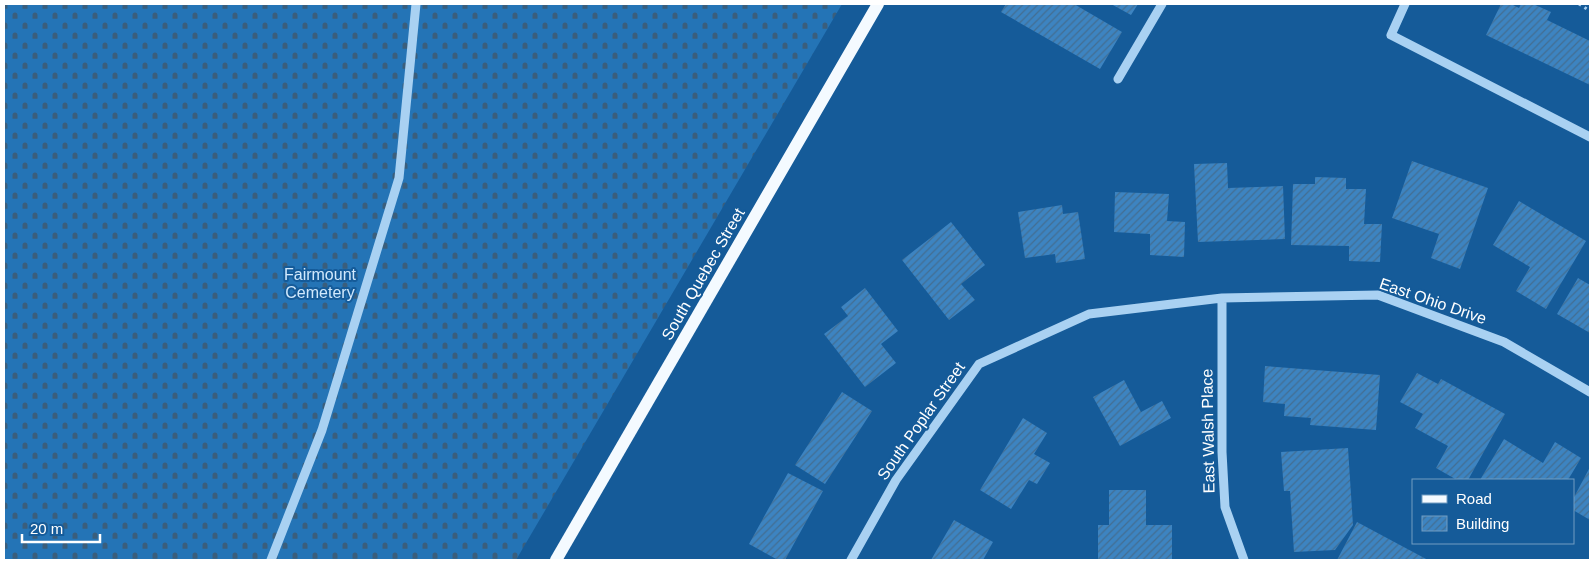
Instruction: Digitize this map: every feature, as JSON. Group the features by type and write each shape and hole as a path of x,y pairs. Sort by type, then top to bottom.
{"main road":[{"name":"South Quebec Street","path":"556,560 878,4"}],"street":[{"path":"271,560 322,430 399,178 416,4"},
{"path":"1118,80 1162,4"},
{"path":"1405,4 1392,35 1590,137"},
{"name":"East Ohio Drive","path":"1222,298 1378,295 1504,342 1590,392"},
{"name":"South Poplar Street","path":"851,560 896,480 979,364 1089,314 1222,298"},
{"name":"East Walsh Place","path":"1222,298 1222,452 1225,507 1244,560"}],"path":[{"path":"1579,4 1590,11"}],"green space":[{"name":"Fairmount Cemetery","path":"4,4 842,4 516,560 4,560"}],"building":[{"path":"1006,4 1074,4 1122,32 1100,69 1001,12"},
{"path":"1111,4 1138,4 1131,15"},
{"path":"1501,4 1511,4 1519,8 1521,4 1533,4 1551,12 1547,20 1590,41 1590,85 1486,35"},
{"path":"1412,161 1488,188 1460,269 1431,258 1439,234 1392,218"},
{"path":"1227,163 1228,188 1283,186 1285,239 1198,242 1194,164"},
{"path":"1315,177 1346,178 1346,189 1366,189 1364,224 1382,224 1380,262 1349,261 1349,246 1291,245 1293,184 1315,184"},
{"path":"1115,192 1169,194 1167,221 1185,222 1184,257 1150,255 1150,234 1114,232"},
{"path":"1519,201 1586,241 1546,309 1516,291 1530,267 1493,245"},
{"path":"1062,205 1063,214 1078,212 1085,259 1056,263 1055,254 1025,258 1018,212"},
{"path":"951,222 985,265 961,284 975,300 949,320 902,260"},
{"path":"1578,278 1590,285 1590,333 1557,314"},
{"path":"865,288 898,331 881,344 896,363 865,387 824,334 848,316 841,307"},
{"path":"1265,366 1380,375 1376,430 1310,425 1311,418 1284,416 1285,404 1263,402"},
{"path":"1417,373 1438,384 1441,379 1505,414 1469,479 1455,479 1436,468 1448,446 1415,428 1423,414 1400,402"},
{"path":"1124,380 1141,412 1162,401 1171,418 1120,446 1093,397"},
{"path":"842,392 872,411 825,484 795,465"},
{"path":"1023,418 1047,433 1034,454 1050,463 1037,484 1029,480 1011,509 980,490"},
{"path":"1504,439 1543,463 1555,442 1581,458 1569,479 1481,479"},
{"path":"1348,448 1353,525 1335,550 1294,552 1290,491 1284,491 1281,452"},
{"path":"1590,467 1590,520 1574,511 1574,497"},
{"path":"788,473 823,491 785,560 778,560 749,544"},
{"path":"1109,490 1146,490 1146,525 1172,525 1172,560 1098,560 1098,525 1109,525"},
{"path":"954,520 993,542 983,560 931,560"},
{"path":"1357,522 1428,560 1337,560"}]}
